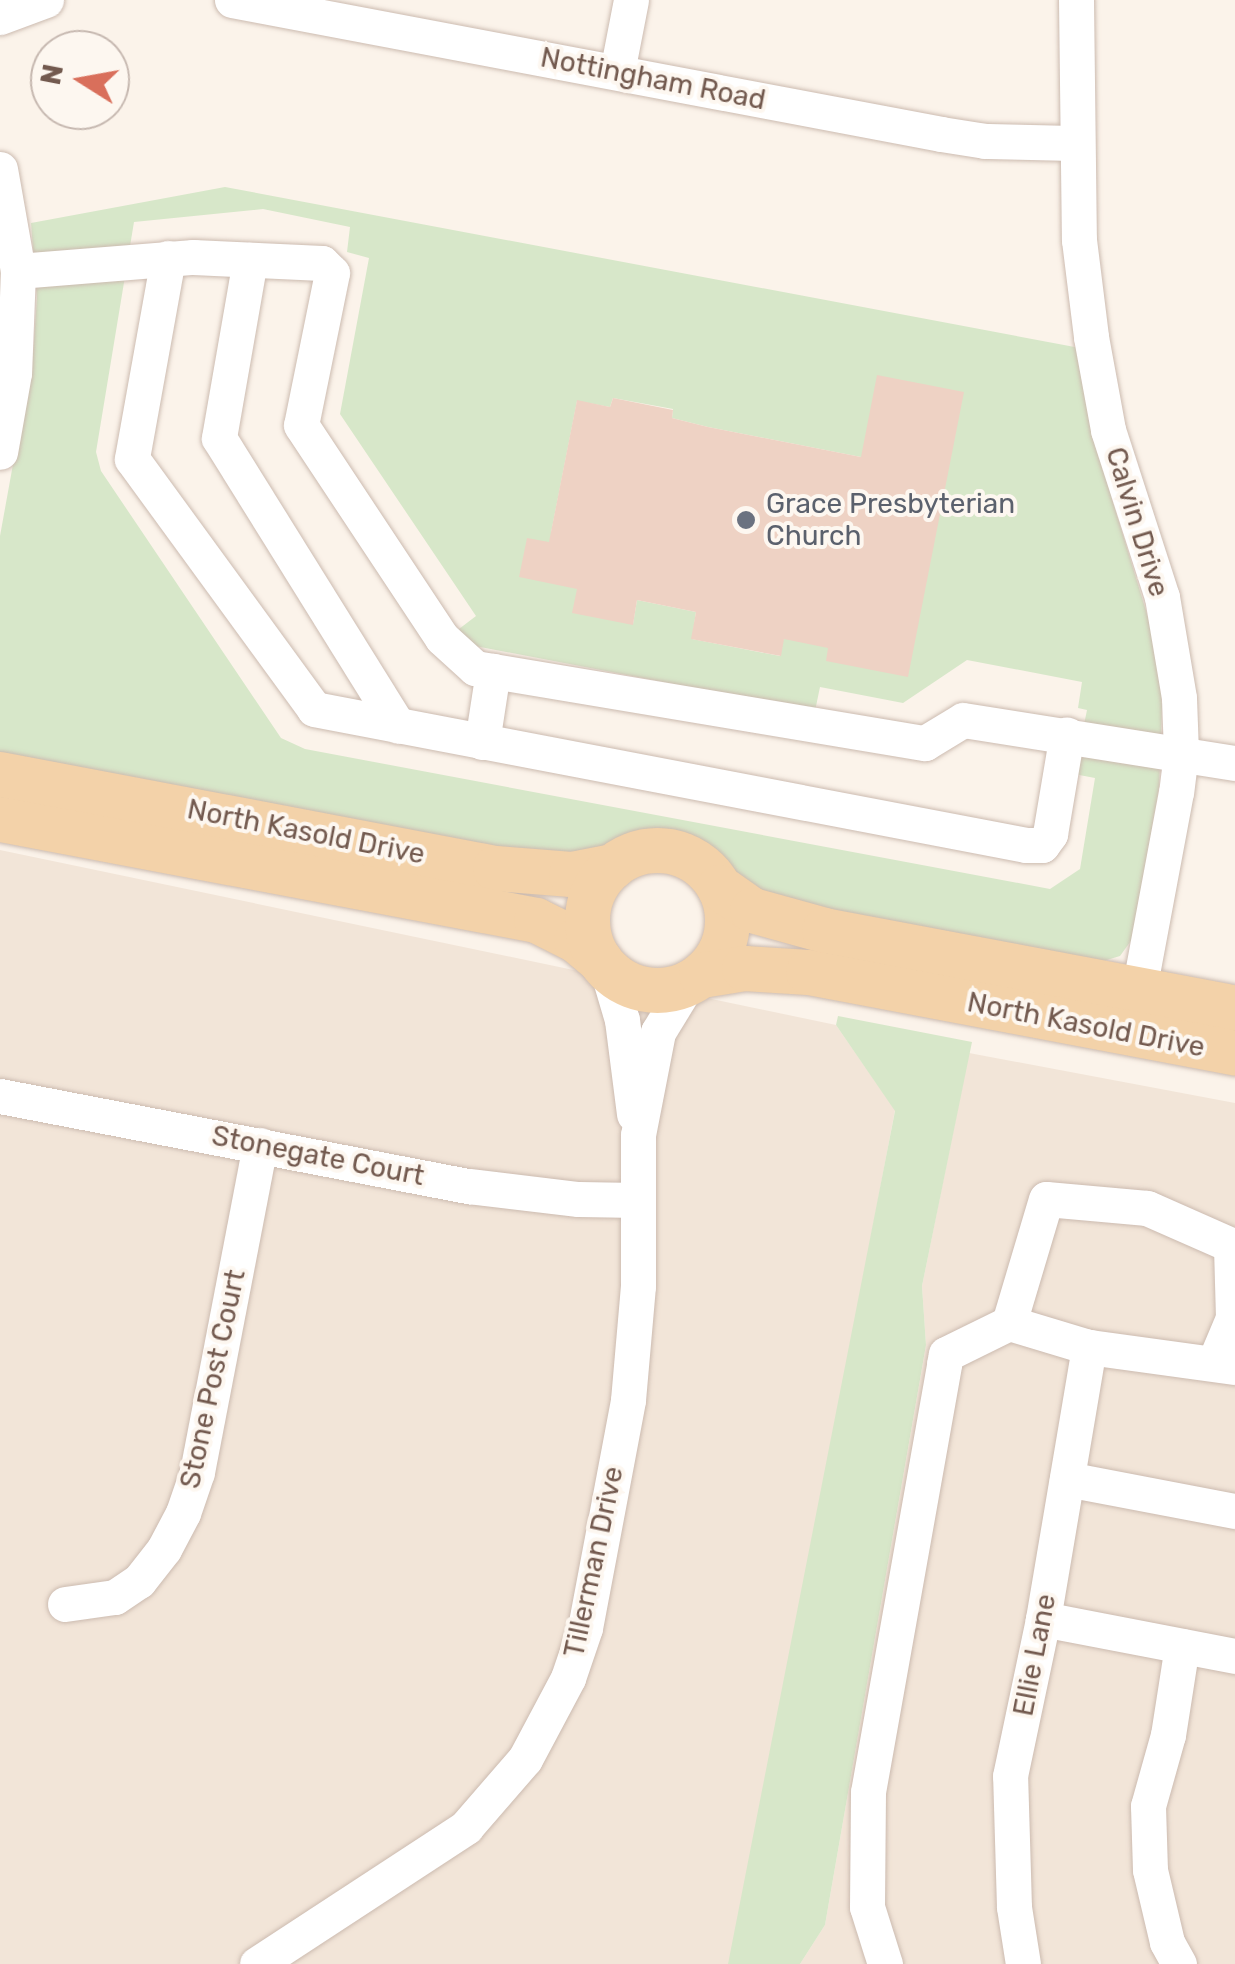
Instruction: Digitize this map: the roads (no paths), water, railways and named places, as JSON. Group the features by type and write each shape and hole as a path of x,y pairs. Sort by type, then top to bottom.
{"main road":[{"name":"North Kasold Drive","path":"0,774 495,868 571,874 613,866"},
{"name":"North Kasold Drive","path":"0,820 536,920 576,940 603,965"},
{"path":"666,850 701,865 719,887 725,902 726,935 721,950 694,979 645,990 603,965 588,932 588,910 599,881 613,866 638,853 666,850"},
{"name":"North Kasold Drive","path":"719,887 752,910 794,923 1235,1008"},
{"name":"North Kasold Drive","path":"694,979 744,968 808,972 1235,1053"}],"street":[{"path":"0,16 46,0"},
{"name":"Nottingham Road","path":"232,0 940,134 985,140 1076,143"},
{"path":"617,72 631,0"},
{"name":"Calvin Drive","path":"1076,0 1080,240 1091,337 1108,430 1170,634 1181,753 1139,990 1156,1038"},
{"path":"0,170 18,271 14,372 0,452"},
{"path":"168,258 132,459 314,709 1042,845 1050,834 1067,734"},
{"path":"18,271 168,258 322,263 332,273 301,425 442,638 475,668 925,743 963,720 1235,763"},
{"path":"250,260 219,438 398,726"},
{"path":"482,742 493,671"},
{"name":"Tillerman Drive","path":"603,965 622,1020 627,1086 638,1135"},
{"name":"Tillerman Drive","path":"258,1964 466,1827 526,1759 549,1721 585,1628 628,1400 638,1286 638,1135 658,1032 694,979"},
{"name":"Stonegate Court","path":"0,1096 525,1194 638,1200"},
{"name":"Stone Post Court","path":"66,1604 116,1598 138,1581 164,1549 183,1513 197,1472 260,1145"},
{"path":"885,1964 867,1907 868,1792 946,1354 1009,1323 1089,1347 1224,1365 1234,1318 1230,1244 1147,1208 1046,1200 1009,1323"},
{"name":"Ellie Lane","path":"1022,1964 1014,1907 1010,1776 1044,1619 1089,1347"},
{"path":"1067,1480 1235,1510"},
{"path":"1044,1619 1235,1656"},
{"path":"1179,1964 1167,1942 1150,1870 1148,1806 1168,1734 1182,1646"}],"place":[{"name":"Grace Presbyterian Church","path":"746,520"}]}
